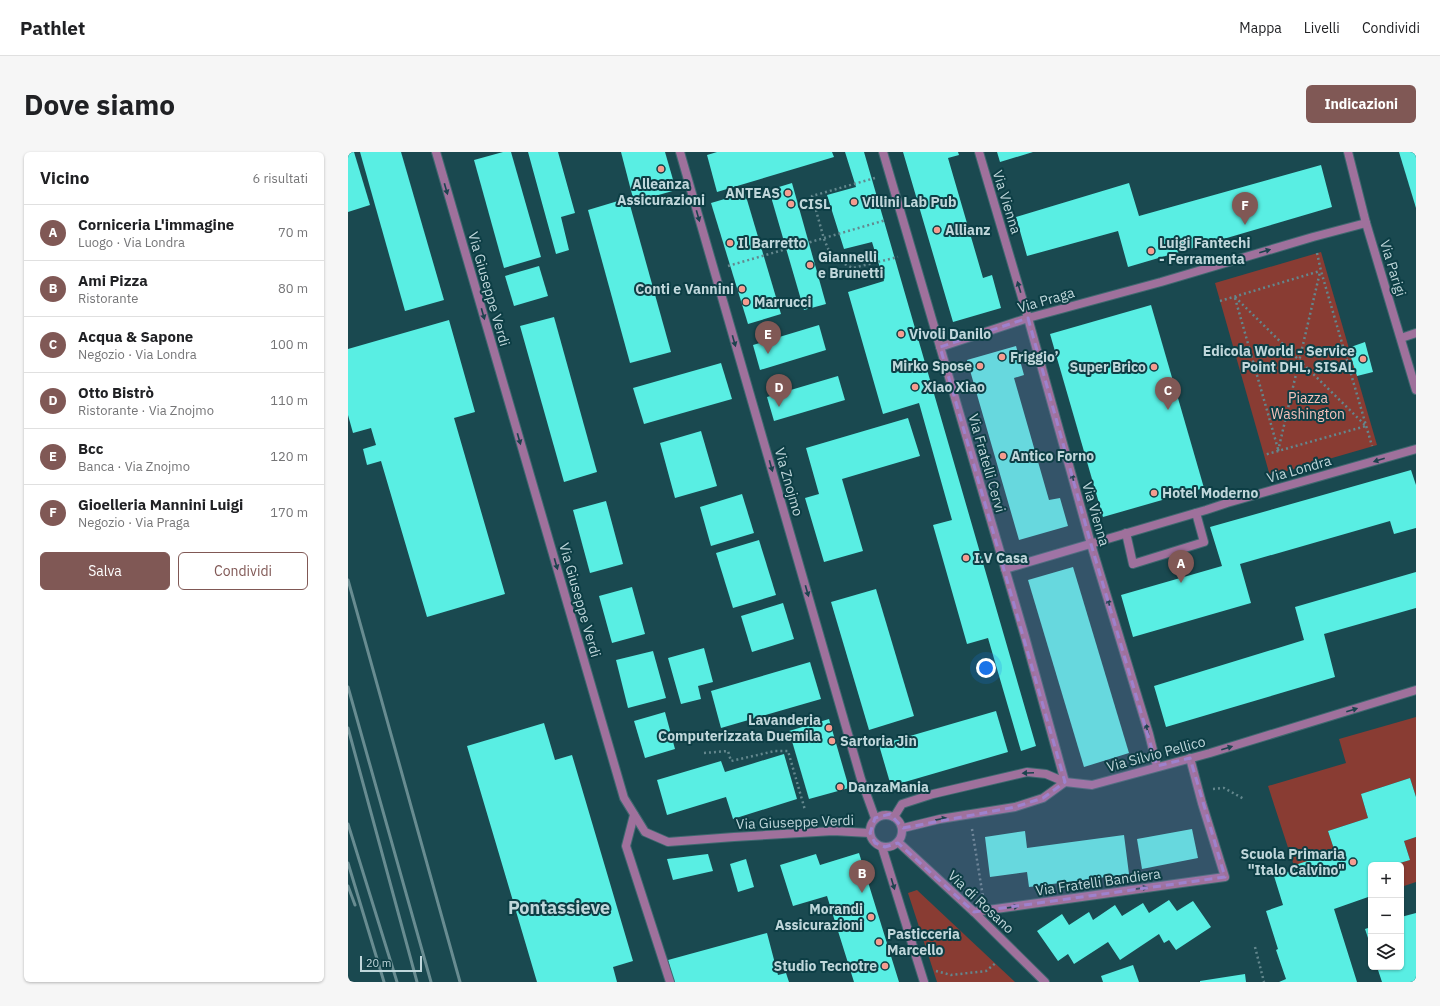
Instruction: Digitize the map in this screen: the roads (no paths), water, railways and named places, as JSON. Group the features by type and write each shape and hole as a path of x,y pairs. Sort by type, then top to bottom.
{"street":[{"name":"Via Giuseppe Verdi","path":"436,152 624,798 634,815 645,832 668,842 818,831 870,833"},
{"name":"Via Znojmo","path":"680,152 861,779 875,818"},
{"name":"Via Fratelli Cervi","path":"883,152 1005,569 1065,782"},
{"name":"Via Vienna","path":"979,152 1028,318 1090,544 1147,727 1157,766"},
{"name":"Via Parigi","path":"1348,152 1366,223 1416,390"},
{"name":"Via Praga","path":"940,347 1028,318 1161,282 1313,237 1366,223"},
{"path":"1401,338 1416,334"},
{"name":"Via Londra","path":"1005,569 1416,449"},
{"path":"1126,533 1133,564 1204,542 1196,513"},
{"name":"Via Silvio Pellico","path":"894,817 902,804 933,794 1027,772 1046,774 1065,782 1092,785 1157,766 1210,753 1416,690"},
{"name":"Via Fratelli Bandiera","path":"974,912 1225,877 1190,758"},
{"path":"903,828 940,819 1015,807 1043,798 1065,782"},
{"path":"885,814 894,817 900,821 903,828 901,837 898,842 891,846 882,847 875,843 872,839 870,827 875,818 885,814"},
{"path":"634,815 626,846 670,982"},
{"name":"Via di Rosano","path":"898,842 974,912 1045,982"},
{"path":"882,847 924,982"}],"railway":[{"path":"348,580 460,982"},
{"path":"348,687 431,982"},
{"path":"348,728 417,982"},
{"path":"348,824 397,982"},
{"path":"348,863 384,982"},
{"path":"348,886 355,905"}],"place":[{"name":"Alleanza Assicurazioni","path":"661,169"},
{"name":"ANTEAS","path":"788,193"},
{"name":"Villini Lab Pub","path":"854,202"},
{"name":"CISL","path":"791,204"},
{"name":"Gioelleria Mannini Luigi","path":"1245,225"},
{"name":"Allianz","path":"937,230"},
{"name":"Il Barretto","path":"730,243"},
{"name":"Luigi Fantechi - Ferramenta","path":"1151,251"},
{"name":"Giannelli e Brunetti","path":"810,265"},
{"name":"Conti e Vannini","path":"742,289"},
{"name":"Marrucci","path":"746,302"},
{"name":"Vivoli Danilo","path":"901,334"},
{"name":"Bcc","path":"768,354"},
{"name":"Friggio’","path":"1002,357"},
{"name":"Edicola World - Service Point DHL, SISAL","path":"1363,359"},
{"name":"Mirko Spose","path":"980,366"},
{"name":"Super Brico","path":"1154,367"},
{"name":"Xiao Xiao","path":"915,387"},
{"name":"Otto Bistrò","path":"779,407"},
{"name":"Acqua & Sapone","path":"1168,410"},
{"name":"Antico Forno","path":"1003,456"},
{"name":"Hotel Moderno","path":"1154,493"},
{"name":"I.V Casa","path":"966,558"},
{"name":"Corniceria L'immagine","path":"1181,583"},
{"name":"Lavanderia Computerizzata Duemila","path":"829,728"},
{"name":"Sartoria Jin","path":"832,741"},
{"name":"DanzaMania","path":"840,787"},
{"name":"Scuola Primaria \"Italo Calvino\"","path":"1353,862"},
{"name":"Ami Pizza","path":"862,893"},
{"name":"Morandi Assicurazioni","path":"871,917"},
{"name":"Pasticceria Marcello","path":"879,942"},
{"name":"Studio Tecnotre","path":"885,966"}],"district":[{"name":"Pontassieve","path":"559,908"}],"park label":[{"name":"Piazza Washington","path":"1308,406"}]}
